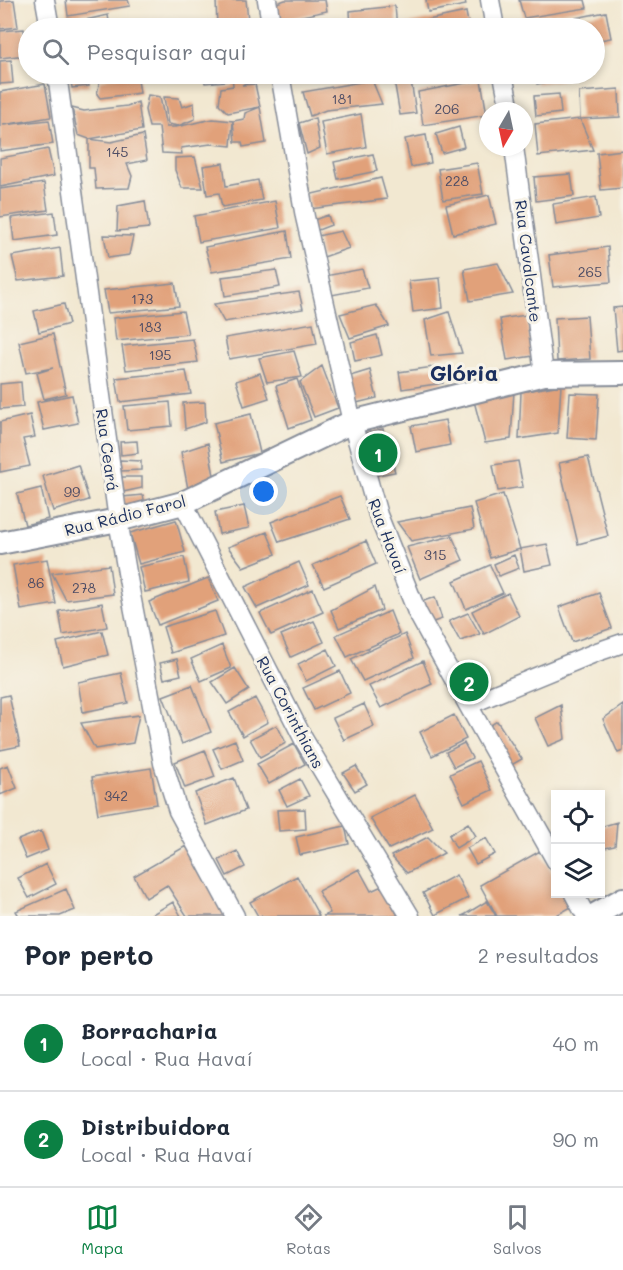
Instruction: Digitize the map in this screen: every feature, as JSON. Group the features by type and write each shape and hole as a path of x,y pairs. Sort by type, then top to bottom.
{"street":[{"path":"45,0 48,18"},
{"path":"267,0 270,18"},
{"path":"490,0 493,18"},
{"name":"Rua Ceará","path":"58,84 118,520 163,763 178,811 236,916"},
{"name":"Rua Havaí","path":"282,84 305,217 352,422 378,515 417,612 551,854"},
{"path":"505,84 508,102"},
{"name":"Rua Cavalcante","path":"515,156 544,374"},
{"name":"Rua Rádio Farol","path":"0,543 118,520 183,503 352,422 544,374 623,372"},
{"name":"Rua Corinthians","path":"183,503 304,740 410,916"},
{"path":"468,705 623,643"},
{"path":"575,898 586,916"},
{"path":"592,916 623,899"}],"building":[{"path":"14,0 18,27 0,29 0,1"},
{"path":"66,0 128,0 130,6 68,16"},
{"path":"216,0 246,0 248,18 217,18"},
{"path":"285,0 325,0 327,11 293,18 277,18 274,4"},
{"path":"426,0 465,0 466,5 428,12"},
{"path":"519,0 585,0 587,8 524,18"},
{"path":"395,6 396,18 350,18 350,11"},
{"path":"466,12 467,18 437,18"},
{"path":"606,12 611,38 605,39 605,18 575,18"},
{"path":"18,30 18,56 0,58 0,31"},
{"path":"11,60 13,83 0,84 0,61"},
{"path":"45,84 51,117 3,125 49,120 53,144 0,151 0,92"},
{"path":"71,84 89,84 89,86 72,88"},
{"path":"99,84 139,84 140,93 100,98 97,94"},
{"path":"233,84 255,84 260,107 228,113 219,104 221,88 233,86"},
{"path":"349,84 374,84 382,104 326,110 310,116 303,92"},
{"path":"395,84 412,84 416,113 400,115"},
{"path":"460,84 482,84 485,102 479,102 479,116 423,125 418,92"},
{"path":"619,89 620,117 580,119 579,92"},
{"path":"559,94 561,113 536,116 534,96"},
{"path":"148,95 160,97 166,127 213,119 233,121 231,146 211,144 181,148 182,154 162,153 159,127 149,127 145,110"},
{"path":"164,97 179,98 182,107 194,103 195,119 178,126 168,124"},
{"path":"138,102 142,130 89,139 78,135 72,108 84,111 127,106"},
{"path":"260,107 266,143 243,147 242,142 235,142 233,121 244,119 245,113"},
{"path":"361,114 366,147 327,154 321,122"},
{"path":"315,118 320,148 307,154 299,123"},
{"path":"580,119 593,150 538,156 535,124"},
{"path":"459,127 464,147 442,153 436,134"},
{"path":"143,135 147,160 127,164 132,176 129,188 96,189 94,168 89,168 89,139 111,142"},
{"path":"426,135 431,163 411,167 405,139"},
{"path":"48,149 54,176 0,187 0,158"},
{"path":"623,150 623,188 601,190 597,153"},
{"path":"373,154 377,171 338,179 334,162"},
{"path":"195,157 203,188 182,188 175,170 175,158"},
{"path":"223,163 226,186 258,180 262,200 222,207 219,193 207,195 203,166"},
{"path":"477,163 483,194 443,200 438,169"},
{"path":"571,174 574,196 536,201 534,177"},
{"path":"381,178 387,199 310,209 308,195"},
{"path":"44,183 48,210 0,217 0,189"},
{"path":"489,195 496,224 453,234 446,205"},
{"path":"596,197 599,218 556,225 553,204"},
{"path":"145,201 149,228 117,231 118,206"},
{"path":"275,201 280,228 199,242 194,216"},
{"path":"54,212 57,235 14,241 11,218"},
{"path":"328,215 331,225 313,232 311,221"},
{"path":"287,231 291,259 212,272 205,247"},
{"path":"341,231 349,248 321,258 317,236"},
{"path":"104,235 133,236 129,255 108,258"},
{"path":"608,247 611,282 553,287 549,255"},
{"path":"60,248 63,276 18,281 12,256"},
{"path":"498,263 513,294 470,301 464,269"},
{"path":"362,269 368,288 332,295 325,276"},
{"path":"276,270 280,287 225,296 222,277"},
{"path":"440,278 443,308 413,312 409,281"},
{"path":"175,283 179,306 108,313 104,290"},
{"path":"299,292 303,309 224,322 214,304"},
{"path":"64,304 69,324 39,332 34,311"},
{"path":"376,305 389,326 350,338 340,314"},
{"path":"623,307 623,350 617,351 613,308"},
{"path":"183,311 188,334 116,341 113,318"},
{"path":"449,312 462,353 431,356 425,320"},
{"path":"526,315 533,356 507,360 500,319"},
{"path":"587,316 590,359 557,361 555,318"},
{"path":"313,323 317,344 229,359 225,338"},
{"path":"53,334 66,394 44,399 37,373 53,368 26,373 19,342"},
{"path":"377,335 382,355 355,361 351,342"},
{"path":"193,339 198,362 126,370 122,346"},
{"path":"294,351 302,377 267,382 259,358"},
{"path":"322,366 338,408 314,417 300,382"},
{"path":"440,366 443,383 402,389 399,372"},
{"path":"370,370 377,398 352,404 347,377"},
{"path":"186,371 191,394 120,402 116,378"},
{"path":"260,373 269,398 244,406 236,381"},
{"path":"297,379 311,420 289,428 276,386"},
{"path":"21,382 23,407 0,409 0,384"},
{"path":"561,385 558,433 519,439 521,392"},
{"path":"514,391 511,439 485,443 474,401"},
{"path":"570,393 599,394 596,440 567,438"},
{"path":"72,395 78,423 44,430 37,402"},
{"path":"170,402 172,426 127,430 124,406"},
{"path":"205,402 206,422 185,429 183,403"},
{"path":"251,414 260,453 223,462 214,423"},
{"path":"30,415 35,437 23,439 30,466 0,472 0,422"},
{"path":"445,420 450,445 416,452 411,426"},
{"path":"383,429 395,472 373,476 362,434"},
{"path":"137,441 138,453 121,455 120,442"},
{"path":"208,443 215,481 188,489 181,452"},
{"path":"588,457 608,536 578,544 559,463"},
{"path":"120,460 141,461 141,470 121,471"},
{"path":"518,461 523,487 498,491 493,465"},
{"path":"78,465 89,500 53,511 43,476"},
{"path":"122,477 142,477 142,488 123,492"},
{"path":"41,488 48,519 25,525 17,494"},
{"path":"503,494 520,549 490,558 474,503"},
{"path":"143,495 145,504 124,509 122,497"},
{"path":"340,496 350,519 279,542 271,522"},
{"path":"244,506 249,528 219,534 215,512"},
{"path":"470,508 474,529 411,541 397,522"},
{"path":"176,520 185,552 139,564 130,533"},
{"path":"267,532 276,554 243,567 228,547"},
{"path":"452,536 463,560 420,579 407,547"},
{"path":"366,541 376,564 324,587 313,565"},
{"path":"547,544 552,565 524,571 520,549"},
{"path":"514,555 519,568 499,576 494,564"},
{"path":"184,557 189,582 145,592 139,567"},
{"path":"47,559 56,604 21,610 13,565"},
{"path":"299,562 309,585 257,608 245,587"},
{"path":"109,565 113,594 66,600 52,573"},
{"path":"490,565 503,593 466,609 454,581"},
{"path":"208,578 218,601 158,625 149,602"},
{"path":"375,587 382,610 339,628 331,610"},
{"path":"313,589 323,612 271,635 260,613"},
{"path":"508,593 519,616 484,634 472,611"},
{"path":"599,593 612,628 572,642 559,607"},
{"path":"435,597 442,619 430,623 421,602"},
{"path":"102,603 107,627 63,635 59,611"},
{"path":"215,611 224,636 171,653 163,627"},
{"path":"390,611 399,634 347,657 336,635"},
{"path":"468,613 480,634 460,641 449,621"},
{"path":"314,621 324,642 291,657 281,635"},
{"path":"102,631 108,655 63,666 57,642"},
{"path":"405,634 414,658 363,681 351,659"},
{"path":"222,645 231,668 201,681 191,659"},
{"path":"328,649 336,666 306,681 298,664"},
{"path":"177,659 181,675 164,679 160,663"},
{"path":"423,661 432,684 381,708 369,686"},
{"path":"235,668 249,690 227,704 212,682"},
{"path":"471,669 480,687 467,691 457,678"},
{"path":"340,671 350,693 314,710 303,688"},
{"path":"121,673 128,703 83,712 78,682"},
{"path":"192,685 211,732 182,744 163,696"},
{"path":"9,695 20,746 0,750 0,697"},
{"path":"255,698 268,722 243,736 229,712"},
{"path":"364,704 374,726 344,740 333,718"},
{"path":"561,705 565,739 548,746 535,718"},
{"path":"623,705 623,751 618,753 603,719"},
{"path":"139,715 133,743 95,749 81,723"},
{"path":"454,715 466,739 432,756 420,732"},
{"path":"497,721 522,759 506,768 486,728"},
{"path":"277,725 286,743 260,757 250,739"},
{"path":"235,740 243,760 222,769 213,749"},
{"path":"464,743 472,758 454,767 446,752"},
{"path":"294,744 305,764 269,784 257,764"},
{"path":"205,750 215,777 185,788 175,762"},
{"path":"478,761 492,790 464,803 450,774"},
{"path":"8,765 17,788 0,795 0,768"},
{"path":"356,766 367,784 355,791 343,773"},
{"path":"151,768 157,804 98,814 92,777"},
{"path":"234,778 246,810 207,825 195,793"},
{"path":"300,779 309,796 287,806 279,790"},
{"path":"415,795 433,828 389,849 370,818"},
{"path":"305,809 306,829 279,831 277,810"},
{"path":"617,822 615,846 605,848 605,826"},
{"path":"468,823 476,836 456,848 449,835"},
{"path":"345,826 349,844 300,855 296,837"},
{"path":"41,831 48,850 26,859 18,840"},
{"path":"428,837 444,853 407,873 391,856"},
{"path":"486,838 495,854 476,864 467,848"},
{"path":"186,846 227,914 224,916 187,916 167,885 146,898 134,876"},
{"path":"237,851 245,867 227,876 219,860"},
{"path":"540,851 551,870 551,898 568,898 573,906 555,916 497,916 480,885"},
{"path":"46,864 56,884 29,898 18,878"},
{"path":"359,869 371,891 382,886 398,916 323,916 330,913 318,891"},
{"path":"456,875 468,898 435,915 423,893"},
{"path":"297,876 319,916 258,916 250,902"},
{"path":"66,889 75,910 60,916 19,916 16,911"},
{"path":"487,901 496,916 462,916 466,914"},
{"path":"173,902 181,916 149,916"}],"place":[{"name":"Borracharia","path":"378,453"},
{"name":"Distribuidora","path":"469,682"}],"district":[{"name":"Glória","path":"464,372"}]}
